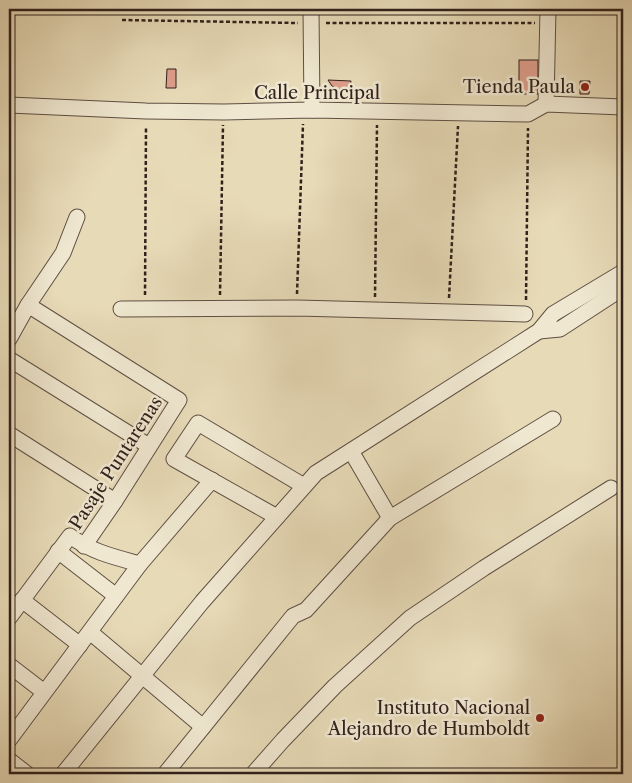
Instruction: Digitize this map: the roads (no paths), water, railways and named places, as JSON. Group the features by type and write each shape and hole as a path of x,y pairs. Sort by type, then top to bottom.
{"street":[{"path":"308,110 311,16"},
{"path":"548,16 546,104 623,107"},
{"name":"Calle Principal","path":"9,105 146,111 308,110 528,114 546,104"},
{"path":"9,339 28,305 63,253 77,217"},
{"path":"63,774 202,602 316,473 539,331 553,314 623,272"},
{"path":"539,331 560,329 623,288"},
{"name":"Pasaje Puntarenas","path":"28,305 179,400 84,546"},
{"path":"121,309 297,308 525,314"},
{"path":"9,359 149,446"},
{"path":"165,774 293,616 306,610 390,518 553,419"},
{"path":"277,517 174,459 198,423 304,486"},
{"path":"9,434 115,501"},
{"path":"352,451 390,518"},
{"path":"9,740 140,564 212,480"},
{"path":"253,774 335,686 410,618 484,568 611,488"},
{"path":"9,618 70,536 84,546 103,554 140,564"},
{"path":"58,551 116,596"},
{"path":"22,600 80,645"},
{"path":"90,632 203,727"},
{"path":"9,665 44,692"},
{"path":"9,760 27,774"}],"place":[{"name":"Tienda Paula","path":"585,87"},
{"name":"Instituto Nacional Alejandro de Humboldt","path":"540,718"}]}
